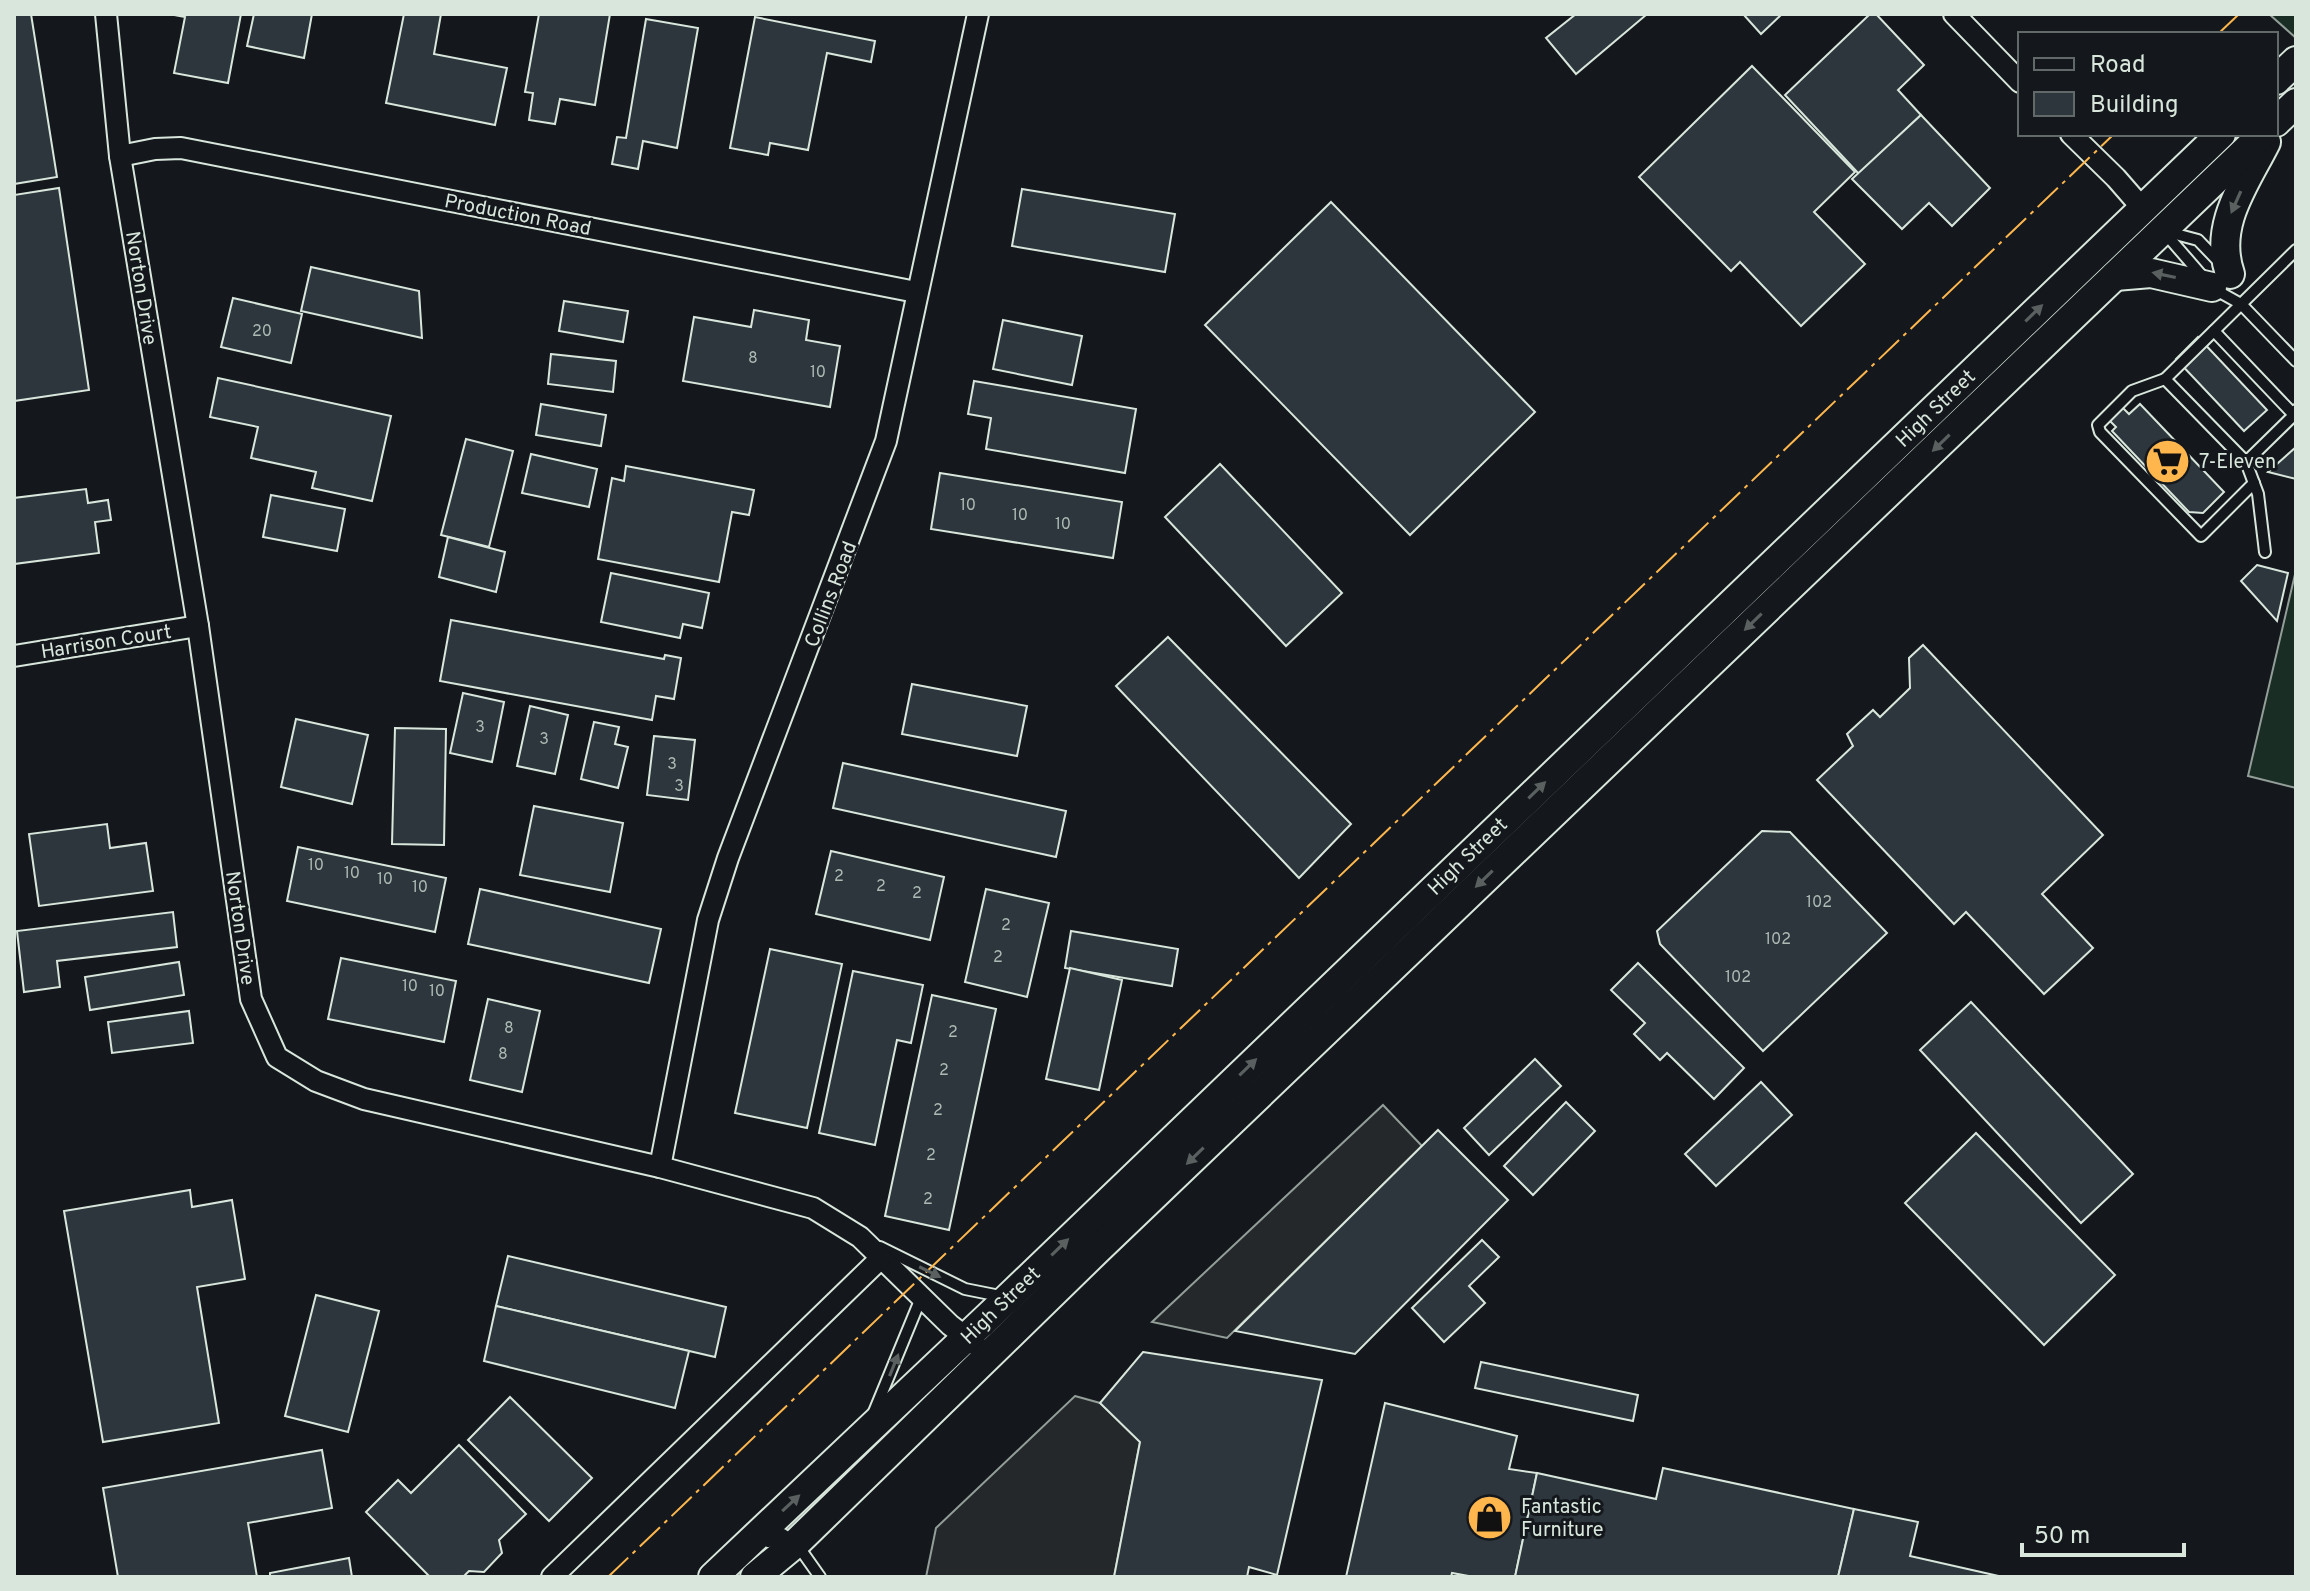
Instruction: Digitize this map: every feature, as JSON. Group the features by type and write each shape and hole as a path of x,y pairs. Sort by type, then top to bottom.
{"main road":[{"path":"2278,78 2296,61"},
{"path":"2278,120 2296,103"},
{"name":"High Street","path":"713,1577 2219,136"},
{"name":"High Street","path":"755,1577 796,1543 2261,136"},
{"path":"2115,276 2151,273 2221,281 2226,226 2269,136"},
{"path":"2143,209 2163,230"}],"street":[{"name":"Norton Drive","path":"106,14 120,156 198,626 251,999 277,1057 316,1081 364,1099 660,1167 813,1208 860,1237 921,1298 987,1357"},
{"name":"Collins Road","path":"660,1167 708,920 728,858 886,441 978,14"},
{"path":"1954,14 2018,80"},
{"path":"2073,136 2143,209"},
{"name":"Production Road","path":"120,156 181,148 916,292"},
{"name":"Harrison Court","path":"14,656 198,626"},
{"path":"552,1577 881,1258"}],"lane":[{"path":"2163,230 2198,240 2221,281 2241,304"},
{"path":"2163,230 2221,281 2296,361"},
{"path":"2254,483 2201,536 2100,432 2098,425 2132,391 2165,379 2296,250"},
{"path":"2214,331 2295,411 2246,462"},
{"path":"2165,379 2246,462 2258,494 2265,552"},
{"path":"860,1237 965,1289 1008,1298"},
{"path":"866,1433 921,1298"},
{"path":"713,1577 730,1573 774,1536 783,1534 796,1543 820,1577"}],"green space":[{"path":"2269,14 2296,14 2296,38"},
{"path":"2296,570 2296,788 2248,776"}],"shaded area":[{"path":"1383,1105 1422,1146 1227,1338 1152,1322"},
{"path":"1075,1396 1100,1403 1140,1442 1114,1577 926,1577 936,1528"}],"building":[{"path":"14,14 31,14 57,177 14,184"},
{"path":"169,14 241,14 228,83 174,73 185,17"},
{"path":"254,14 312,14 304,58 247,46"},
{"path":"404,14 441,14 434,54 507,68 495,125 386,103"},
{"path":"539,14 610,14 595,105 560,99 555,124 529,120 533,93 525,92"},
{"path":"1576,14 1646,15 1576,74 1546,38"},
{"path":"1743,14 1782,14 1761,34"},
{"path":"1870,14 1876,14 1924,65 1898,90 1921,115 1859,174 1785,95"},
{"path":"755,17 875,41 871,62 827,53 808,150 770,143 768,155 730,148"},
{"path":"646,19 698,28 677,148 643,141 638,169 612,164 617,137 626,138"},
{"path":"1752,66 1855,172 1814,212 1865,264 1801,326 1740,262 1731,271 1639,177"},
{"path":"1921,115 1990,188 1952,226 1929,203 1902,229 1852,179"},
{"path":"59,188 89,390 14,401 14,195"},
{"path":"1022,189 1175,214 1165,272 1012,246"},
{"path":"1331,202 1535,412 1410,535 1205,325"},
{"path":"311,267 419,291 422,338 301,311"},
{"path":"233,298 302,314 291,363 221,347"},
{"path":"564,301 628,311 623,342 559,331"},
{"path":"754,310 809,320 806,340 840,346 830,407 683,381 694,317 751,327"},
{"path":"1003,320 1082,336 1072,385 993,369"},
{"name":"7-Eleven","path":"2198,337 2267,410 2244,431 2176,359"},
{"path":"551,354 616,361 613,392 548,384"},
{"path":"218,378 391,416 372,501 312,488 316,472 251,458 258,427 210,417"},
{"path":"974,381 1136,409 1125,473 986,449 991,418 968,414"},
{"path":"541,404 606,415 601,446 536,435"},
{"name":"7-Eleven","path":"2140,404 2224,492 2203,513 2189,512 2112,431 2116,427 2107,418 2121,406 2129,414"},
{"path":"466,439 513,451 489,547 441,535"},
{"path":"2296,447 2296,479 2268,472"},
{"path":"531,454 597,469 589,507 522,493"},
{"path":"1220,464 1342,593 1286,646 1165,517"},
{"path":"626,466 754,490 749,515 732,512 719,582 598,559 612,478 624,481"},
{"path":"940,473 1122,502 1113,558 931,529"},
{"path":"86,489 88,503 108,500 111,520 95,522 99,553 14,564 14,498"},
{"path":"271,495 345,509 337,551 263,537"},
{"path":"448,537 505,552 496,592 439,577"},
{"path":"2257,565 2288,573 2277,621 2241,581"},
{"path":"611,573 709,593 702,628 683,624 680,638 601,622"},
{"path":"451,620 664,659 665,655 681,658 674,699 656,696 652,720 440,681"},
{"path":"1168,637 1351,824 1299,878 1116,686"},
{"path":"1923,645 2103,835 2042,894 2093,948 2044,994 1966,912 1954,924 1817,780 1853,746 1847,734 1873,710 1880,717 1910,688 1909,658"},
{"path":"912,684 1027,706 1017,756 902,734"},
{"path":"463,693 504,702 492,762 450,753"},
{"path":"530,706 568,715 555,774 517,766"},
{"path":"296,719 368,735 352,804 281,787"},
{"path":"594,722 619,727 615,744 628,747 618,788 581,779"},
{"path":"395,728 446,729 444,845 392,844"},
{"path":"654,736 695,740 688,800 647,795"},
{"path":"843,763 1066,811 1056,857 833,808"},
{"path":"534,806 623,823 610,892 520,875"},
{"path":"107,824 110,848 146,843 153,891 39,906 29,834"},
{"path":"1762,831 1790,832 1887,933 1763,1051 1660,944 1657,931"},
{"path":"298,847 446,878 435,932 287,901"},
{"path":"831,851 944,877 930,940 816,914"},
{"path":"480,889 661,929 649,983 468,944"},
{"path":"986,889 1049,903 1027,997 965,982"},
{"path":"173,912 177,947 57,961 60,987 24,992 17,931"},
{"path":"1071,931 1178,949 1172,986 1065,968"},
{"path":"770,949 842,964 807,1128 735,1113"},
{"path":"341,958 456,981 444,1042 328,1019"},
{"path":"179,962 184,995 90,1010 85,977"},
{"path":"1638,963 1744,1068 1714,1099 1667,1053 1660,1060 1634,1034 1645,1023 1611,990"},
{"path":"1070,968 1122,980 1099,1090 1046,1079"},
{"path":"853,971 923,985 911,1043 897,1040 875,1145 819,1133"},
{"path":"932,995 996,1009 949,1230 885,1216"},
{"path":"488,999 540,1011 522,1092 470,1080"},
{"path":"1971,1002 2133,1174 2081,1223 1920,1050"},
{"path":"189,1011 193,1043 112,1053 108,1022"},
{"path":"1535,1059 1561,1086 1489,1155 1464,1128"},
{"path":"1761,1082 1792,1115 1716,1186 1685,1154"},
{"path":"1566,1102 1595,1131 1533,1195 1504,1166"},
{"path":"1438,1130 1508,1200 1355,1354 1235,1331"},
{"path":"1976,1133 2115,1275 2044,1345 1905,1203"},
{"path":"190,1190 192,1207 232,1200 245,1279 197,1287 219,1423 103,1442 64,1211"},
{"path":"1482,1240 1499,1257 1469,1286 1485,1303 1444,1342 1412,1308"},
{"path":"508,1256 726,1307 715,1357 496,1306"},
{"path":"316,1295 379,1311 348,1432 285,1416"},
{"path":"496,1306 689,1351 675,1408 484,1361"},
{"path":"1143,1352 1322,1380 1277,1575 1249,1567 1247,1577 1114,1577 1140,1442 1100,1403"},
{"path":"1481,1362 1638,1395 1633,1421 1475,1388"},
{"path":"510,1397 592,1478 549,1521 468,1440"},
{"path":"1385,1403 1517,1436 1509,1469 1537,1473 1515,1577 1474,1577 1452,1573 1451,1577 1346,1577"},
{"path":"459,1445 526,1514 499,1540 502,1553 484,1572 469,1571 463,1577 430,1577 366,1512 398,1480 411,1493"},
{"path":"322,1450 332,1508 248,1523 257,1577 118,1577 103,1488"},
{"path":"1663,1468 1854,1509 1838,1577 1515,1577 1537,1473 1656,1499"},
{"path":"1854,1509 1918,1522 1910,1556 2003,1577 1838,1577"},
{"path":"349,1558 352,1577 270,1577 270,1573"}],"power":[{"path":"2220,32 2239,14"},
{"path":"608,1577 2112,136"}],"place":[{"name":"7-Eleven","path":"2168,461"},
{"name":"Fantastic Furniture","path":"1490,1518"}]}
